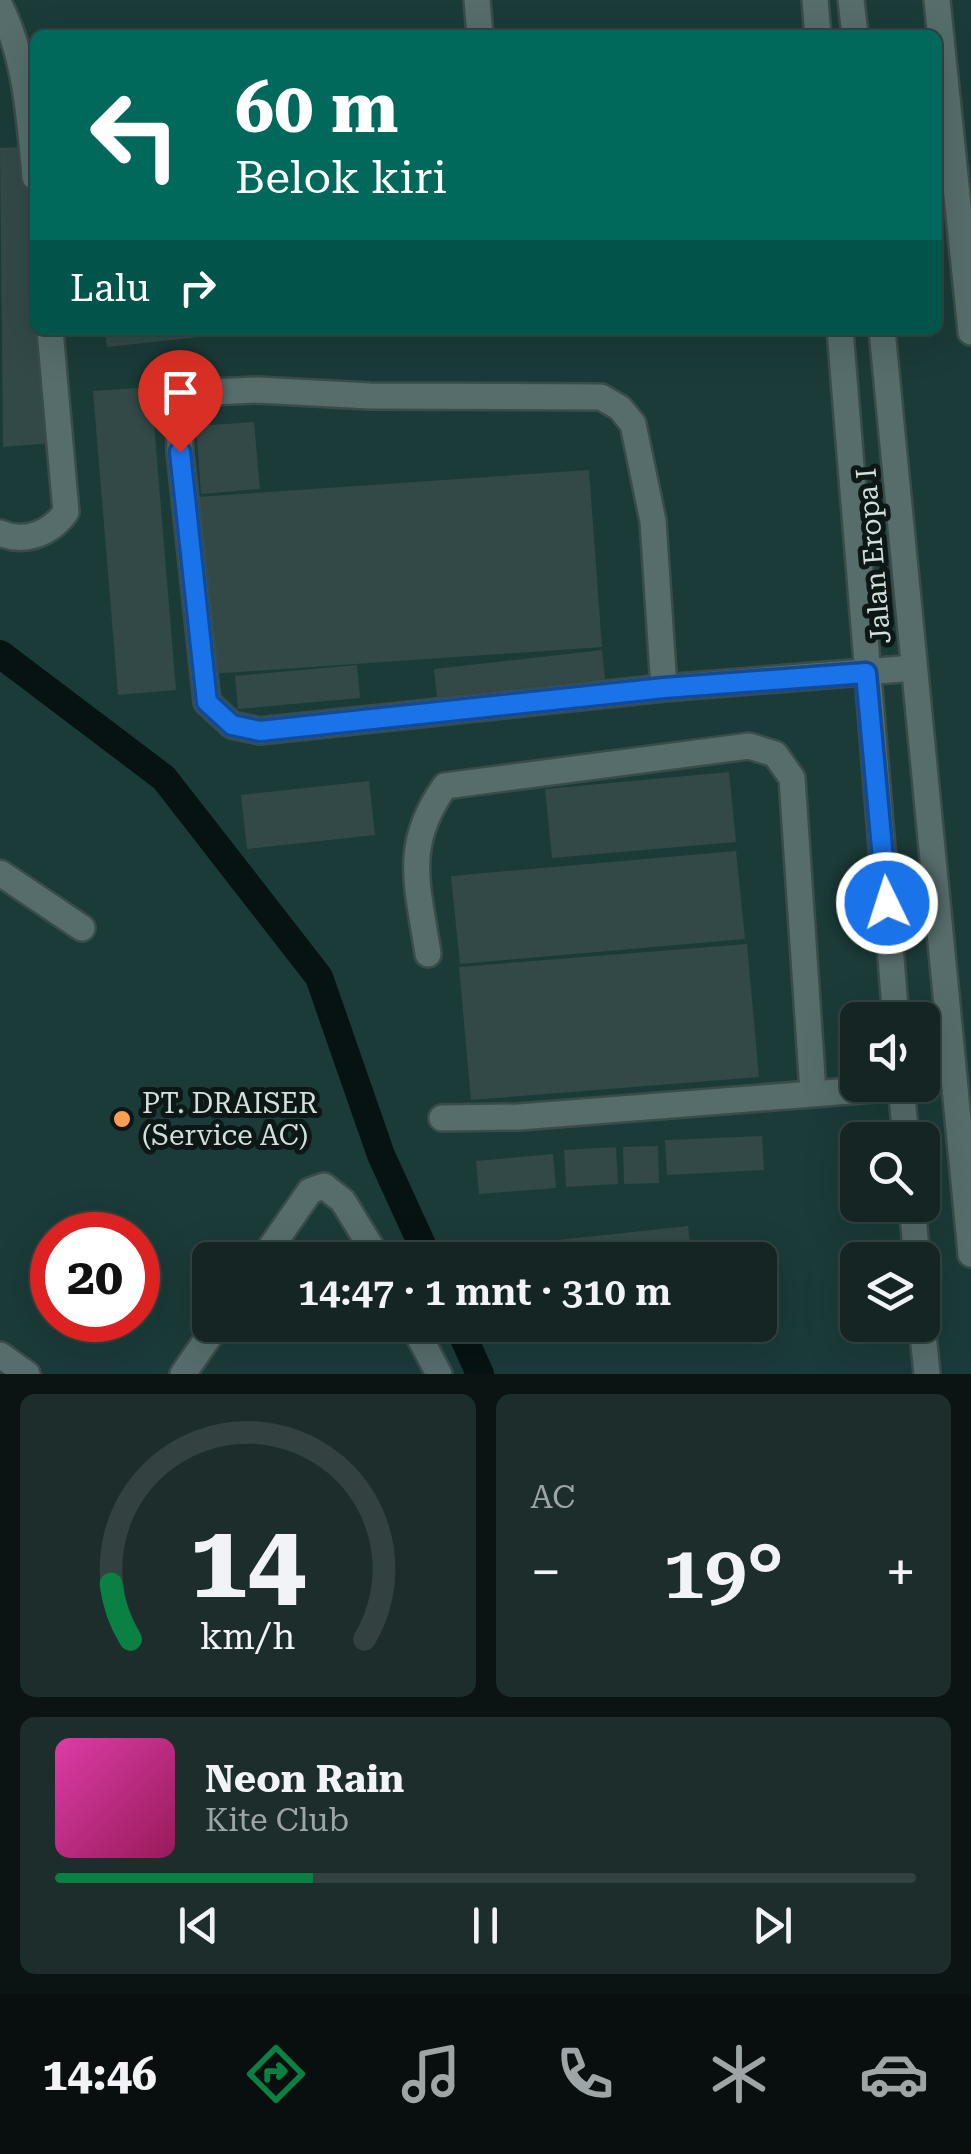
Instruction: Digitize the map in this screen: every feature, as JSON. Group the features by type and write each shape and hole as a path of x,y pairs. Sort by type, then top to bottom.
{"lane":[{"path":"477,0 480,30"},
{"path":"815,0 818,30"},
{"path":"851,0 854,30"},
{"path":"937,0 940,30"},
{"path":"0,6 12,31 24,82 30,134"},
{"path":"942,49 971,332"},
{"path":"0,533 10,538 36,536 56,526 66,512 50,335"},
{"name":"Jalan Eropa I","path":"840,335 894,1002"},
{"name":"Jalan Eropa I","path":"882,335 971,1254"},
{"path":"664,688 653,520 633,424 620,408 602,397 370,396 258,390 190,393 179,412 180,452 207,702 232,725 260,731 664,688 914,668"},
{"path":"428,954 416,870 418,830 445,786 749,746 776,754 792,778 813,1092"},
{"path":"0,873 82,928"},
{"path":"442,1118 519,1117 840,1090"},
{"path":"275,1242 310,1191 324,1186 361,1225 370,1242"},
{"path":"184,1374 206,1342"},
{"path":"422,1342 439,1374"},
{"path":"924,1342 927,1374"},
{"path":"0,1354 27,1374"}],"shaded area":[{"path":"0,0 971,0 971,1374 0,1374"}],"building":[{"path":"29,146 30,335 43,335 52,443 3,447 0,148"},
{"path":"106,335 218,335 107,347"},
{"path":"151,387 176,690 118,695 93,391"},
{"path":"254,422 260,489 201,494 196,426"},
{"path":"589,470 602,647 210,674 197,497"},
{"path":"602,650 605,679 437,697 434,669"},
{"path":"357,665 360,698 238,709 235,676"},
{"path":"729,772 736,842 552,858 545,789"},
{"path":"369,781 375,835 247,849 241,795"},
{"path":"736,851 745,939 460,964 451,876"},
{"path":"747,944 759,1077 471,1100 459,967"},
{"path":"762,1136 764,1170 667,1175 665,1140"},
{"path":"658,1146 659,1183 624,1184 623,1147"},
{"path":"616,1147 618,1184 566,1187 564,1150"},
{"path":"553,1154 556,1188 479,1194 476,1161"},
{"path":"688,1226 690,1242 549,1242"}],"waterway":[{"path":"0,654 164,778 319,977 381,1155 421,1242"},
{"path":"466,1342 480,1374"}],"place":[{"name":"PT. DRAISER (Service AC)","path":"122,1119"}],"route":[{"path":"180,452 207,702 232,725 260,731 664,688 866,673 887,903"}]}
